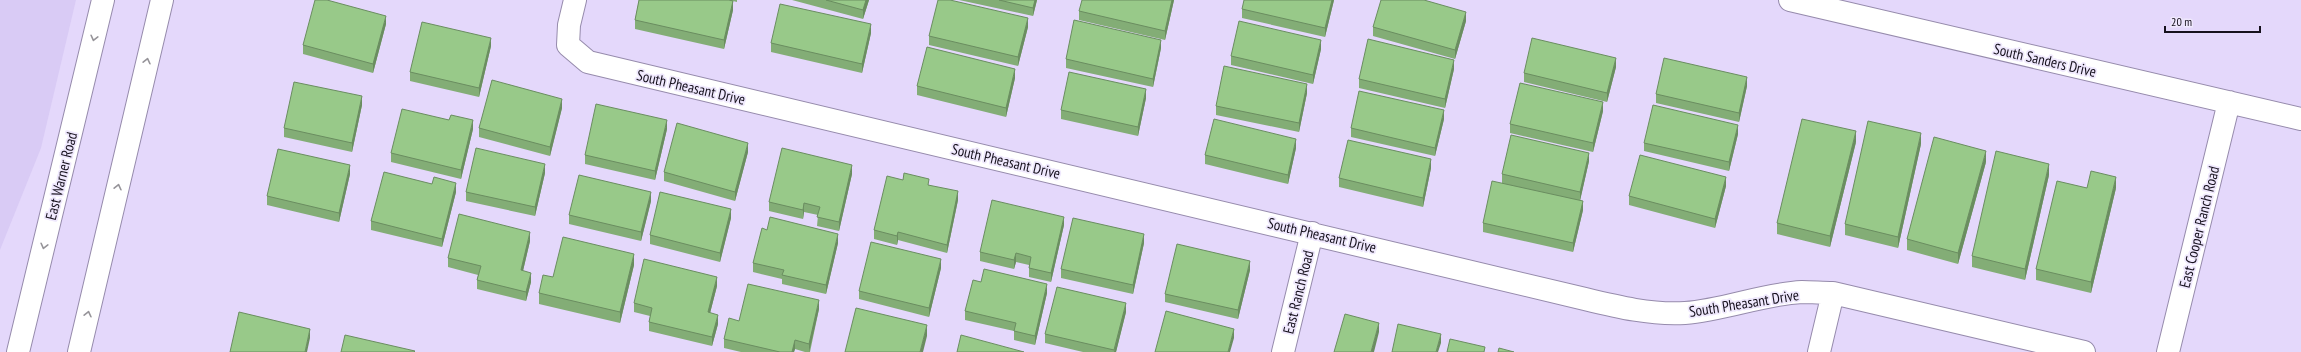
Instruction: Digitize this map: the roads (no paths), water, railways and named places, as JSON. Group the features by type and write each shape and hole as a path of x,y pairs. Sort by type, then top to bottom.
{"street":[{"name":"East Warner Road","path":"18,352 103,0"},
{"path":"79,352 162,0"},
{"name":"South Pheasant Drive","path":"575,0 569,25 568,45 588,62 1637,311 1684,313 1721,309 1761,299 1802,292 1833,293 2084,352"},
{"name":"South Sanders Drive","path":"1790,0 1857,8 2301,119"},
{"name":"East Cooper Ranch Road","path":"2168,352 2229,102"},
{"name":"East Ranch Road","path":"1284,352 1312,233"},
{"path":"1819,352 1833,293"}]}
